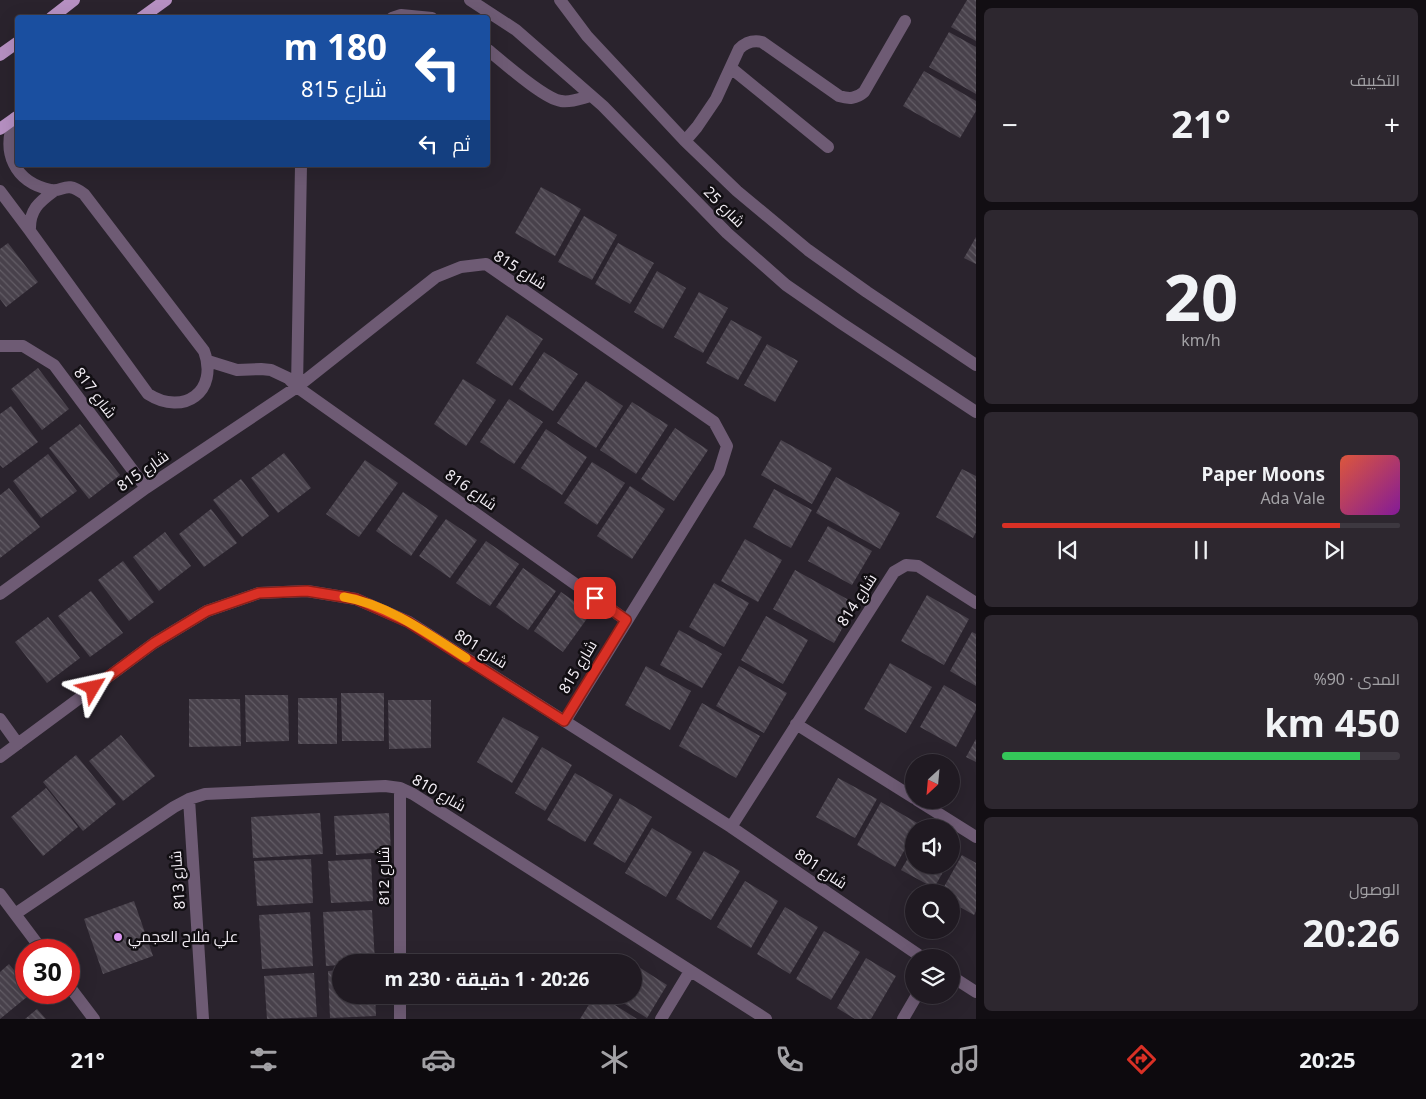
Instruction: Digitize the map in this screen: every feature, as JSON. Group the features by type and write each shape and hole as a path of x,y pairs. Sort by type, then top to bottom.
{"main road":[{"path":"55,15 74,0"},
{"path":"145,15 166,0"},
{"path":"0,55 15,44"},
{"path":"0,129 15,118"}],"street":[{"name":"شارع 25","path":"470,0 516,30 591,96 727,233 786,285 976,412"},
{"name":"شارع 25","path":"560,0 587,36 685,141 737,191 808,250 976,364"},
{"path":"685,141 716,99 739,49 744,44 762,42 839,96 852,98 864,92 905,21"},
{"path":"490,52 546,95 560,101 591,96"},
{"path":"731,68 828,147"},
{"path":"15,119 10,131 8,144 11,158 15,165"},
{"path":"16,167 27,180 54,190"},
{"path":"297,387 301,167"},
{"path":"0,190 148,394 169,404 180,403 190,399 199,392 206,383 208,372 208,361 204,351 84,194 73,187 66,186 54,190 38,202 34,208 30,231"},
{"name":"شارع 815","path":"0,594 146,488 297,387 436,277 461,267 486,264 714,422 727,446 719,472 564,721"},
{"name":"شارع 817","path":"0,346 24,346 54,365 146,488"},
{"name":"شارع 816","path":"208,361 237,370 271,370 288,378 297,387 626,620"},
{"name":"شارع 814","path":"731,827 894,572 906,565 918,566 976,603"},
{"name":"شارع 801","path":"0,757 154,643 207,611 259,593 307,591 356,599 408,622 731,827 910,949"},
{"path":"0,719 18,744"},
{"path":"796,724 905,793"},
{"name":"شارع 810","path":"15,914 174,807 205,794 385,786 400,788 413,794 766,1019"},
{"name":"شارع 812","path":"400,788 400,954"},
{"name":"شارع 813","path":"189,800 203,1019"},
{"path":"931,809 976,837"},
{"path":"0,894 34,939"},
{"path":"662,1019 690,971"},
{"path":"960,982 976,992"},
{"path":"80,1001 94,1019"},
{"path":"400,1004 400,1019"},
{"path":"902,1019 911,1004"}],"building":[{"path":"967,0 976,0 976,41 951,27"},
{"path":"949,32 976,47 976,94 929,67"},
{"path":"924,71 976,101 976,111 960,138 903,106"},
{"path":"541,187 581,209 555,256 515,233"},
{"path":"584,216 617,235 592,280 558,262"},
{"path":"976,237 976,264 964,258"},
{"path":"8,243 38,282 6,307 0,299 0,249"},
{"path":"618,243 654,263 630,304 595,284"},
{"path":"657,271 686,288 663,329 634,312"},
{"path":"699,292 728,308 703,353 674,337"},
{"path":"507,315 543,339 512,386 476,363"},
{"path":"731,320 762,337 738,380 706,363"},
{"path":"767,344 798,361 775,402 744,385"},
{"path":"544,352 578,374 553,411 519,389"},
{"path":"38,368 69,409 42,430 11,389"},
{"path":"463,379 496,400 466,446 434,424"},
{"path":"586,381 623,406 596,448 557,423"},
{"path":"509,399 543,422 514,464 480,442"},
{"path":"632,402 668,425 636,474 600,450"},
{"path":"11,406 38,442 3,468 0,465 0,414"},
{"path":"80,424 120,475 89,499 49,448"},
{"path":"675,428 708,450 674,501 641,479"},
{"path":"546,429 587,457 562,495 521,468"},
{"path":"781,440 832,468 812,504 761,475"},
{"path":"284,453 311,488 278,513 251,478"},
{"path":"48,454 77,491 41,518 13,481"},
{"path":"365,460 398,483 359,537 326,514"},
{"path":"592,462 625,483 597,525 564,503"},
{"path":"962,469 976,476 976,532 973,538 936,517"},
{"path":"836,477 900,513 880,549 816,513"},
{"path":"241,479 269,516 242,537 213,500"},
{"path":"630,486 665,509 632,559 597,536"},
{"path":"9,488 40,527 0,558 0,495"},
{"path":"774,489 812,510 791,548 753,527"},
{"path":"403,492 438,516 411,556 376,531"},
{"path":"211,509 237,543 204,567 179,534"},
{"path":"446,519 477,540 450,578 419,556"},
{"path":"828,526 872,551 852,585 808,561"},
{"path":"165,532 191,566 159,591 133,557"},
{"path":"745,539 782,560 758,602 721,581"},
{"path":"486,541 519,564 490,606 456,583"},
{"path":"123,561 154,602 129,621 98,580"},
{"path":"523,568 556,591 528,630 496,607"},
{"path":"795,570 856,604 834,643 773,609"},
{"path":"714,583 749,603 724,647 689,627"},
{"path":"91,591 123,633 90,657 58,616"},
{"path":"561,592 591,613 563,652 534,631"},
{"path":"927,595 969,619 944,665 901,641"},
{"path":"766,616 808,640 783,684 741,660"},
{"path":"48,617 80,658 47,683 15,642"},
{"path":"679,630 722,654 702,688 660,665"},
{"path":"972,632 976,634 976,686 950,671"},
{"path":"890,663 932,687 906,733 864,709"},
{"path":"646,666 691,691 670,730 625,705"},
{"path":"739,666 787,693 764,733 716,706"},
{"path":"944,685 976,704 976,710 956,747 920,727"},
{"path":"341,693 384,693 384,741 342,741"},
{"path":"245,695 288,695 289,741 246,742"},
{"path":"298,698 337,698 337,744 298,744"},
{"path":"189,699 240,699 241,746 189,747"},
{"path":"388,700 431,700 431,748 389,749"},
{"path":"702,703 760,736 736,778 679,746"},
{"path":"503,717 539,737 512,783 477,762"},
{"path":"121,735 155,776 123,801 89,761"},
{"path":"976,739 976,762 966,757"},
{"path":"542,747 572,765 545,811 515,793"},
{"path":"76,755 116,804 83,831 43,782"},
{"path":"575,773 613,795 585,842 547,820"},
{"path":"838,778 877,799 855,838 816,817"},
{"path":"46,788 78,827 43,856 11,817"},
{"path":"620,798 652,817 625,863 593,844"},
{"path":"881,802 910,819 905,819 905,849 895,867 857,845"},
{"path":"320,813 323,854 253,858 251,817"},
{"path":"389,813 391,852 336,855 334,816"},
{"path":"652,828 692,852 666,897 625,873"},
{"path":"704,851 740,871 711,920 676,899"},
{"path":"962,855 976,863 976,911 974,915 960,907 960,884 946,884 951,874 960,874 960,859"},
{"path":"311,859 313,903 257,906 254,861"},
{"path":"371,859 373,901 331,903 328,861"},
{"path":"905,863 905,872 901,870"},
{"path":"908,874 942,874 936,884 927,884"},
{"path":"745,881 778,901 751,948 717,927"},
{"name":"علي فلاح العجمي","path":"134,901 153,956 103,974 84,919"},
{"path":"785,907 818,927 790,974 757,954"},
{"path":"372,910 375,954 332,954 332,966 326,966 323,912"},
{"path":"310,912 313,966 262,969 259,915"},
{"path":"824,931 860,952 831,1000 796,979"},
{"path":"866,958 896,976 871,1019 855,1019 837,1008"},
{"path":"9,964 15,971 15,1004 18,1004 0,1019 0,972"},
{"path":"642,969 667,985 647,1018 625,1004 642,1004"},
{"path":"328,971 332,971 332,1004 375,1004 376,1016 330,1018"},
{"path":"314,973 317,1017 267,1019 264,976"},
{"path":"589,1004 613,1004 637,1019 580,1019"},
{"path":"37,1009 46,1019 25,1019"}],"slow traffic":[{"path":"344,597 356,599 408,622 466,658"}],"place":[{"name":"علي فلاح العجمي","path":"118,937"}],"route":[{"path":"93,688 154,643 207,611 259,593 307,591 356,599 408,622 564,721 626,620 595,598"}]}
